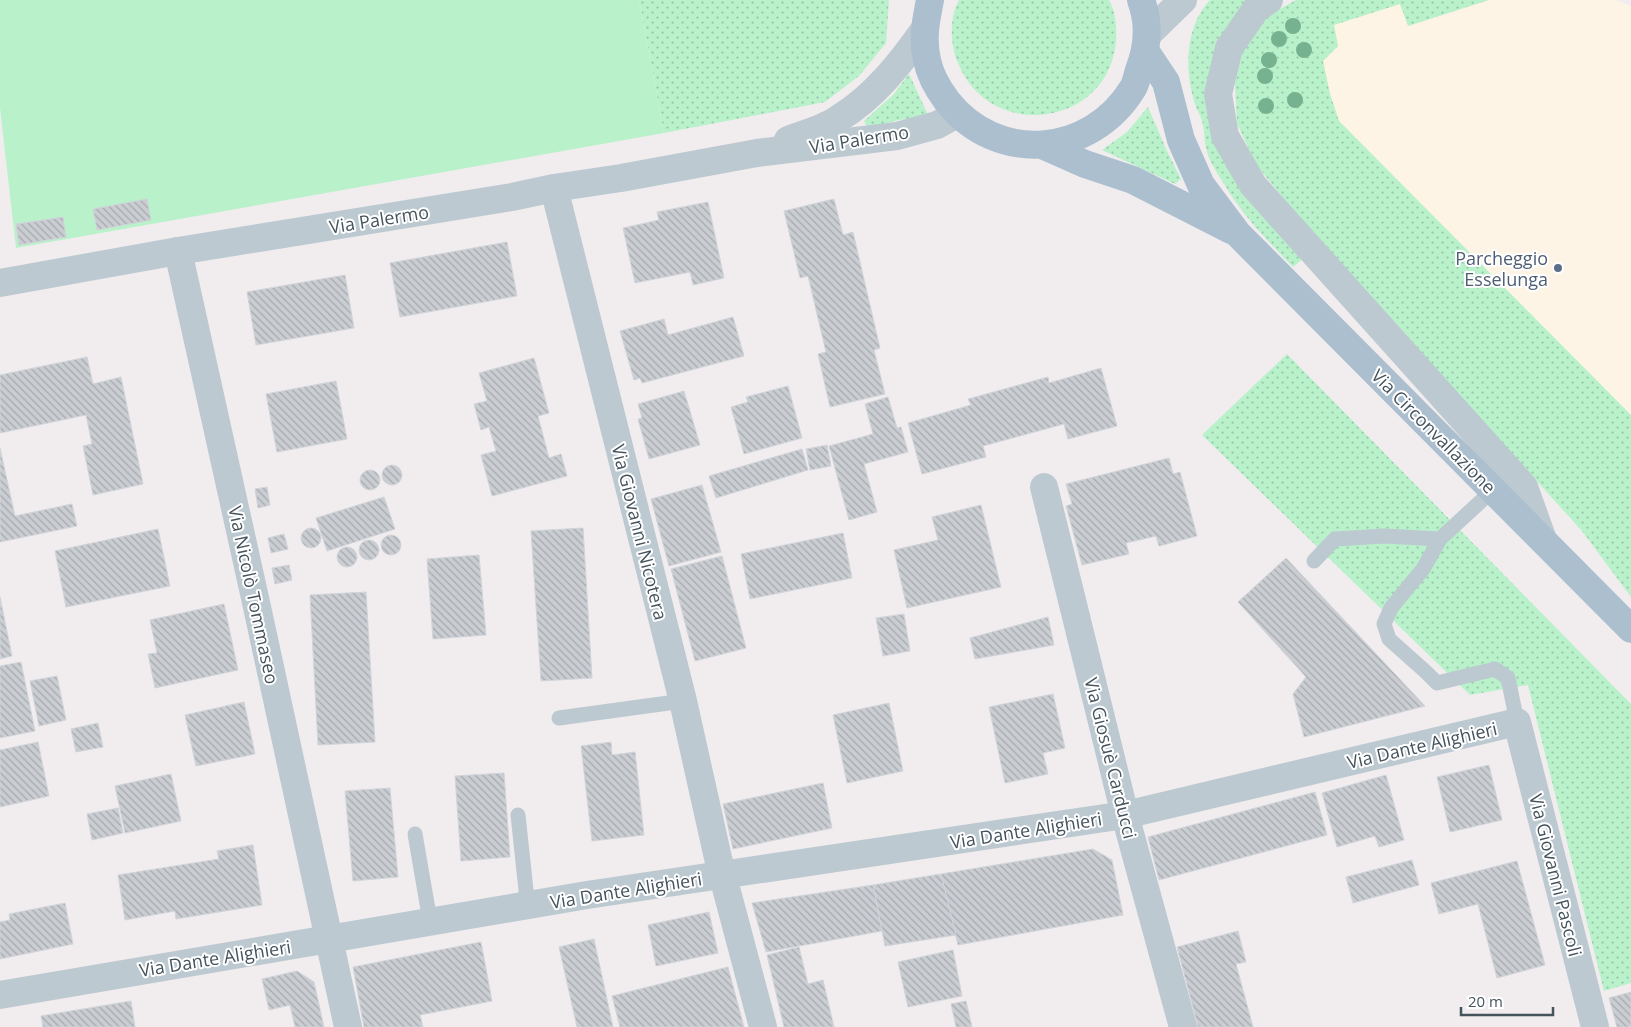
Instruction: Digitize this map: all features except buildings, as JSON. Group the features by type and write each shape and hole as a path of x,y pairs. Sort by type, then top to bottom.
{"main road":[{"path":"930,0 924,30 927,61 938,90 957,114 982,132 1011,143 1042,145 1079,137 1110,117 1134,87 1146,43 1144,9 1141,0"},
{"name":"Via Circonvallazione","path":"1146,43 1166,82 1181,140 1201,186 1237,233 1631,629"},
{"name":"Via Circonvallazione","path":"1042,145 1085,164 1133,180 1237,233"}],"street":[{"path":"1146,43 1183,0"},
{"path":"1270,0 1256,9 1229,48 1218,94 1225,136 1253,185 1524,487 1543,540"},
{"name":"Via Palermo","path":"757,153 838,120 874,91 902,61 924,30"},
{"name":"Via Palermo","path":"0,283 178,251 512,197 757,153 897,136 937,125 957,114"},
{"name":"Via Giovanni Nicotera","path":"554,188 683,701 723,876 763,1027"},
{"name":"Via Nicolò Tommaseo","path":"178,251 348,1027"},
{"name":"Via Giosuè Carducci","path":"1044,487 1125,815 1183,1027"},
{"name":"Via Dante Alighieri","path":"0,994 530,905 1125,815 1517,722"},
{"name":"Via Giovanni Pascoli","path":"1517,722 1595,1027"}],"lane":[{"path":"1493,490 1440,539 1422,570 1391,608 1384,624 1389,639 1437,683 1495,669 1508,678 1517,722"},
{"path":"1314,561 1335,539 1384,536 1440,539"},
{"path":"559,718 683,701"},
{"name":"Via Dante Alighieri","path":"518,815 526,890 530,905"},
{"path":"415,834 430,921"}],"shaded area":[{"name":"Parcheggio Esselunga","path":"1489,0 1616,0 1631,6 1631,415 1339,121 1330,94 1323,61 1338,46 1334,25 1400,4 1409,26"}],"green space":[{"path":"0,0 639,0 664,133 16,248 0,108"},
{"path":"639,0 889,0 886,43 859,76 825,102 664,133"},
{"path":"959,0 1109,0 1115,15 1116,41 1109,70 1093,92 1071,107 1046,114 1020,114 995,105 974,89 955,56 952,23"},
{"path":"1210,0 1249,0 1210,102 1304,258 1293,267 1255,227 1238,205 1207,152 1202,122 1191,88 1188,61 1189,48 1196,22"},
{"path":"1296,0 1489,0 1408,26 1400,4 1334,25 1338,46 1323,61 1330,94 1339,121 1631,415 1631,597 1582,531 1303,223 1255,163 1237,123 1235,83 1244,43 1269,15"},
{"path":"909,74 929,117 899,120 868,128 864,121 893,95"},
{"path":"1148,107 1181,179 1175,184 1102,150 1127,132"},
{"path":"1287,354 1631,704 1631,983 1604,991 1528,685 1470,695 1202,435"}],"place":[{"name":"Parcheggio Esselunga","path":"1558,268"}]}
